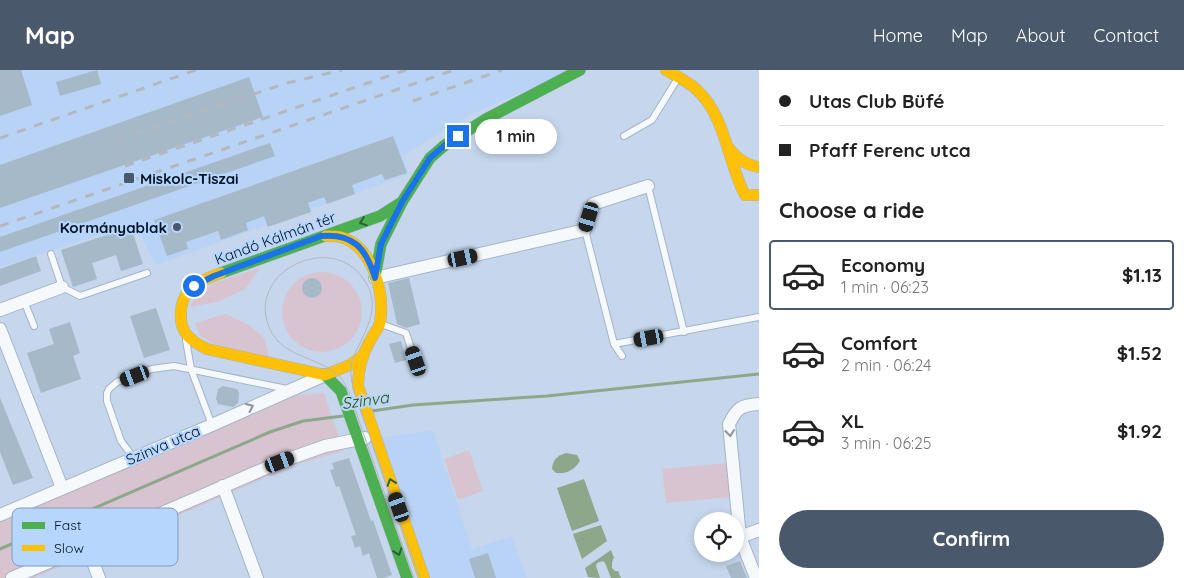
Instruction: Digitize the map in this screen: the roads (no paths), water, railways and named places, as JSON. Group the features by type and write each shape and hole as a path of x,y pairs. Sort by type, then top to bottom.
{"street":[{"path":"375,278 381,244 402,202 425,164 445,145 486,119 580,70"},
{"path":"666,70 681,73 706,102 728,146 737,179 745,195 759,195"},
{"path":"728,146 741,162 759,167"},
{"path":"375,278 585,230 593,204 648,186"},
{"name":"Kandó Kálmán tér","path":"185,334 181,319 182,309 187,293 194,286 214,276 380,216 402,202"},
{"path":"321,236 335,235 354,242 362,249 375,278 380,300 380,324 361,357 357,371 358,386 424,578"},
{"path":"0,310 62,286"},
{"path":"0,329 62,488"},
{"path":"185,334 207,349 325,375 341,391 407,578"},
{"path":"325,375 361,357"},
{"name":"Szinva utca","path":"16,508 325,375"},
{"path":"738,512 729,424 735,411 747,404 759,404"},
{"path":"173,508 298,455 325,446 375,436"},
{"path":"223,486 257,578"},
{"name":"Szinva utca","path":"0,515 12,510"},
{"path":"744,536 759,530"},
{"path":"744,547 756,578"},
{"path":"12,578 40,566"},
{"path":"94,566 98,578"}],"lane":[{"path":"624,136 652,120 681,73"},
{"path":"648,186 684,332"},
{"path":"585,230 614,344 622,356"},
{"path":"51,254 62,286 80,296 147,273"},
{"path":"24,301 34,326"},
{"path":"614,344 759,317"},
{"path":"380,324 406,333 416,361"},
{"path":"185,334 192,369 212,425"},
{"path":"133,458 118,436 107,401 109,389 117,382 152,369 174,366 289,390"}],"waterway":[{"name":"Szinva","path":"372,411 413,405 547,396 759,374"},
{"name":"Szinva","path":"95,508 270,432 303,421 343,416"},
{"name":"Szinva","path":"0,549 12,544"}],"tram line":[{"path":"414,578 349,392 344,383 333,371 297,354 281,344 269,327 265,307 270,289 281,274 297,264 315,258 333,259 350,266 364,280 369,290 372,301 371,314 352,362 352,382 420,578"}],"railway":[{"path":"0,138 196,70"},
{"path":"116,140 287,83 342,70"},
{"path":"125,166 406,70"},
{"path":"0,226 454,70"},
{"path":"413,101 502,70"}],"place":[{"name":"Miskolc-Tiszai","path":"129,178"},
{"name":"Kormányablak","path":"177,227"}]}
